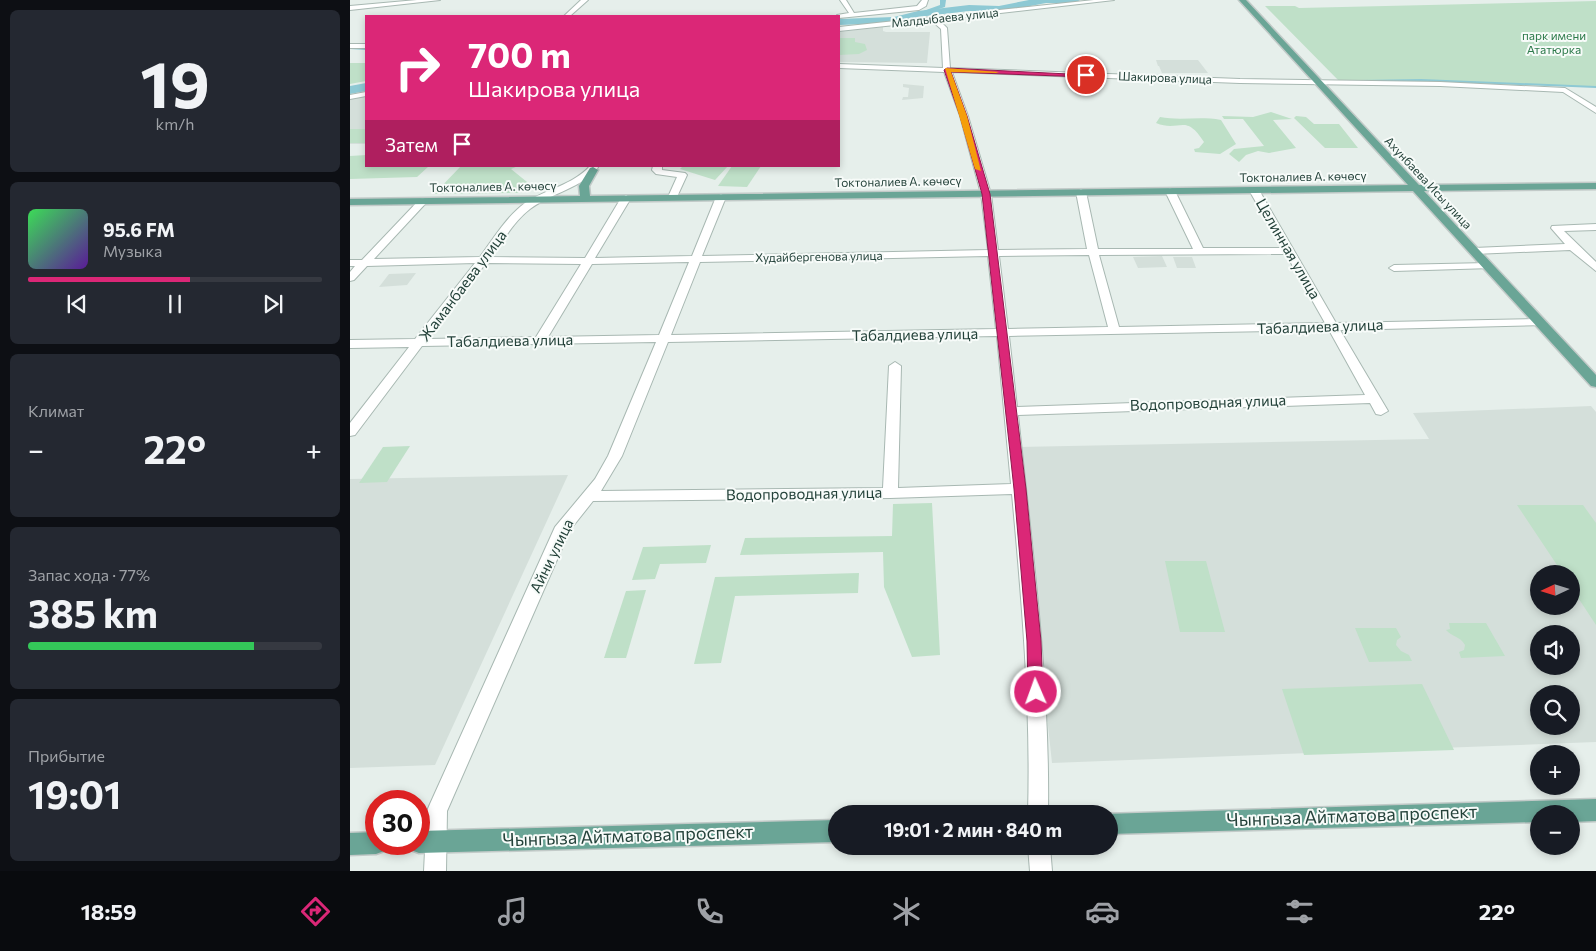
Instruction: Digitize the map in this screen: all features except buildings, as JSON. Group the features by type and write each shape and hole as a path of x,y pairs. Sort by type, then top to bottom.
{"main road":[{"name":"Ахунбаева Исы улица","path":"1242,0 1596,383"},
{"path":"585,199 584,186 594,168"},
{"name":"Токтоналиев А. көчөсү","path":"350,202 1596,186"},
{"name":"Чынгыза Айтматова проспект","path":"1118,823 1596,810"},
{"name":"Чынгыза Айтматова проспект","path":"430,842 828,831"},
{"path":"350,844 365,843"}],"street":[{"path":"350,8 437,0"},
{"path":"568,15 585,0"},
{"path":"843,0 853,15"},
{"path":"918,8 924,5 924,0"},
{"name":"Малдыбаева улица","path":"840,29 1111,0"},
{"name":"Малдыбаева улица","path":"840,16 918,8"},
{"path":"934,19 944,28 947,70 964,116 986,194 1012,411 1034,641 1039,766 1038,805"},
{"path":"350,46 365,46"},
{"name":"Шакирова улица","path":"840,66 1221,81 1491,86 1565,90 1596,112"},
{"path":"350,97 365,94"},
{"path":"658,167 659,172 682,175 673,198"},
{"name":"Жаманбаева улица","path":"350,432 519,213 537,200 572,183 594,168"},
{"name":"Целинная улица","path":"1254,190 1382,411"},
{"path":"1170,191 1200,252"},
{"path":"1081,192 1093,252 1115,332"},
{"name":"Айни улица","path":"430,835 437,811 563,527 608,471 721,197"},
{"path":"540,341 626,198"},
{"path":"350,278 423,201"},
{"path":"1596,227 1556,228 1573,248 1596,268"},
{"path":"1474,251 1573,248"},
{"name":"Худайбергенова улица","path":"350,263 484,260 587,261 992,253 1289,251"},
{"path":"1394,268 1488,266"},
{"name":"Табалдиева улица","path":"350,344 1333,328 1432,323 1540,323"},
{"path":"890,493 895,366"},
{"name":"Водопроводная улица","path":"1012,411 1374,399"},
{"name":"Водопроводная улица","path":"587,496 890,493 1020,489"},
{"name":"Айни улица","path":"430,850 435,871"},
{"path":"1040,855 1041,871"}],"shaded area":[{"path":"883,27 883,31 886,32 930,32 927,63 840,62 840,32"},
{"path":"1156,60 1198,60 1208,73 1162,73"},
{"path":"903,84 924,86 923,98 902,100 903,97 908,97 909,88 903,87"},
{"path":"365,95 365,144 350,144 350,98"},
{"path":"1162,256 1167,267 1138,268 1133,257"},
{"path":"1173,257 1192,257 1196,268 1177,268"},
{"path":"416,273 407,285 379,287 389,274"},
{"path":"1591,406 1596,412 1596,742 1052,763 1018,447 1429,439 1413,413"},
{"path":"568,475 435,765 350,768 350,479"}],"green space":[{"name":"парк имени Ататюрка","path":"1596,1 1596,87 1431,82 1340,82 1265,6 1295,6 1299,8"},
{"path":"840,38 855,38 855,42 865,44 867,50 859,54 840,55"},
{"path":"350,63 365,63 365,81 350,84"},
{"path":"1271,112 1292,119 1273,120 1296,148 1269,153 1258,151 1246,155 1239,162 1229,154 1234,149 1264,146 1243,119 1224,119 1222,116 1253,117"},
{"path":"1296,116 1306,117 1314,124 1339,124 1358,148 1325,148 1294,118"},
{"path":"1160,117 1221,120 1236,144 1220,154 1195,152 1194,149 1199,148 1204,142 1192,128 1187,125 1171,126 1156,123"},
{"path":"350,129 365,129 365,143 350,143"},
{"path":"365,155 365,167 428,167 417,177 350,179 350,156"},
{"path":"460,167 516,167 511,169 532,186 517,193 434,194"},
{"path":"682,167 727,167 715,180 680,169"},
{"path":"731,167 760,167 747,187 718,186"},
{"path":"410,446 387,482 359,483 383,447"},
{"path":"932,503 940,655 912,657 884,587 883,552 740,555 745,538 892,536 893,504"},
{"path":"1517,505 1583,505 1596,523 1596,625 1580,601 1580,565 1557,565"},
{"path":"711,545 706,563 660,564 655,579 632,580 643,547"},
{"path":"1165,561 1206,561 1225,632 1180,632"},
{"path":"859,573 858,593 735,596 721,663 694,664 715,577"},
{"path":"646,590 626,658 604,658 626,591"},
{"path":"1449,623 1486,623 1505,656 1461,658 1459,652 1464,650 1465,645 1446,630 1450,629"},
{"path":"1355,628 1396,628 1401,637 1397,640 1396,645 1401,651 1409,655 1412,661 1369,662"},
{"path":"1422,684 1454,750 1304,755 1282,689"}],"waterway":[{"path":"918,14 943,6 943,0"},
{"path":"840,22 894,20 918,14 969,8 999,9 1045,0"},
{"path":"1046,0 1075,0"},
{"path":"350,48 365,49"},
{"path":"1361,81 1421,80 1596,87"},
{"path":"350,90 365,87"}],"slow traffic":[{"path":"979,169 964,116 947,70 996,72"}],"route":[{"path":"1036,692 1034,641 1020,489 985,187 974,156 964,116 947,70 1086,75"}]}
